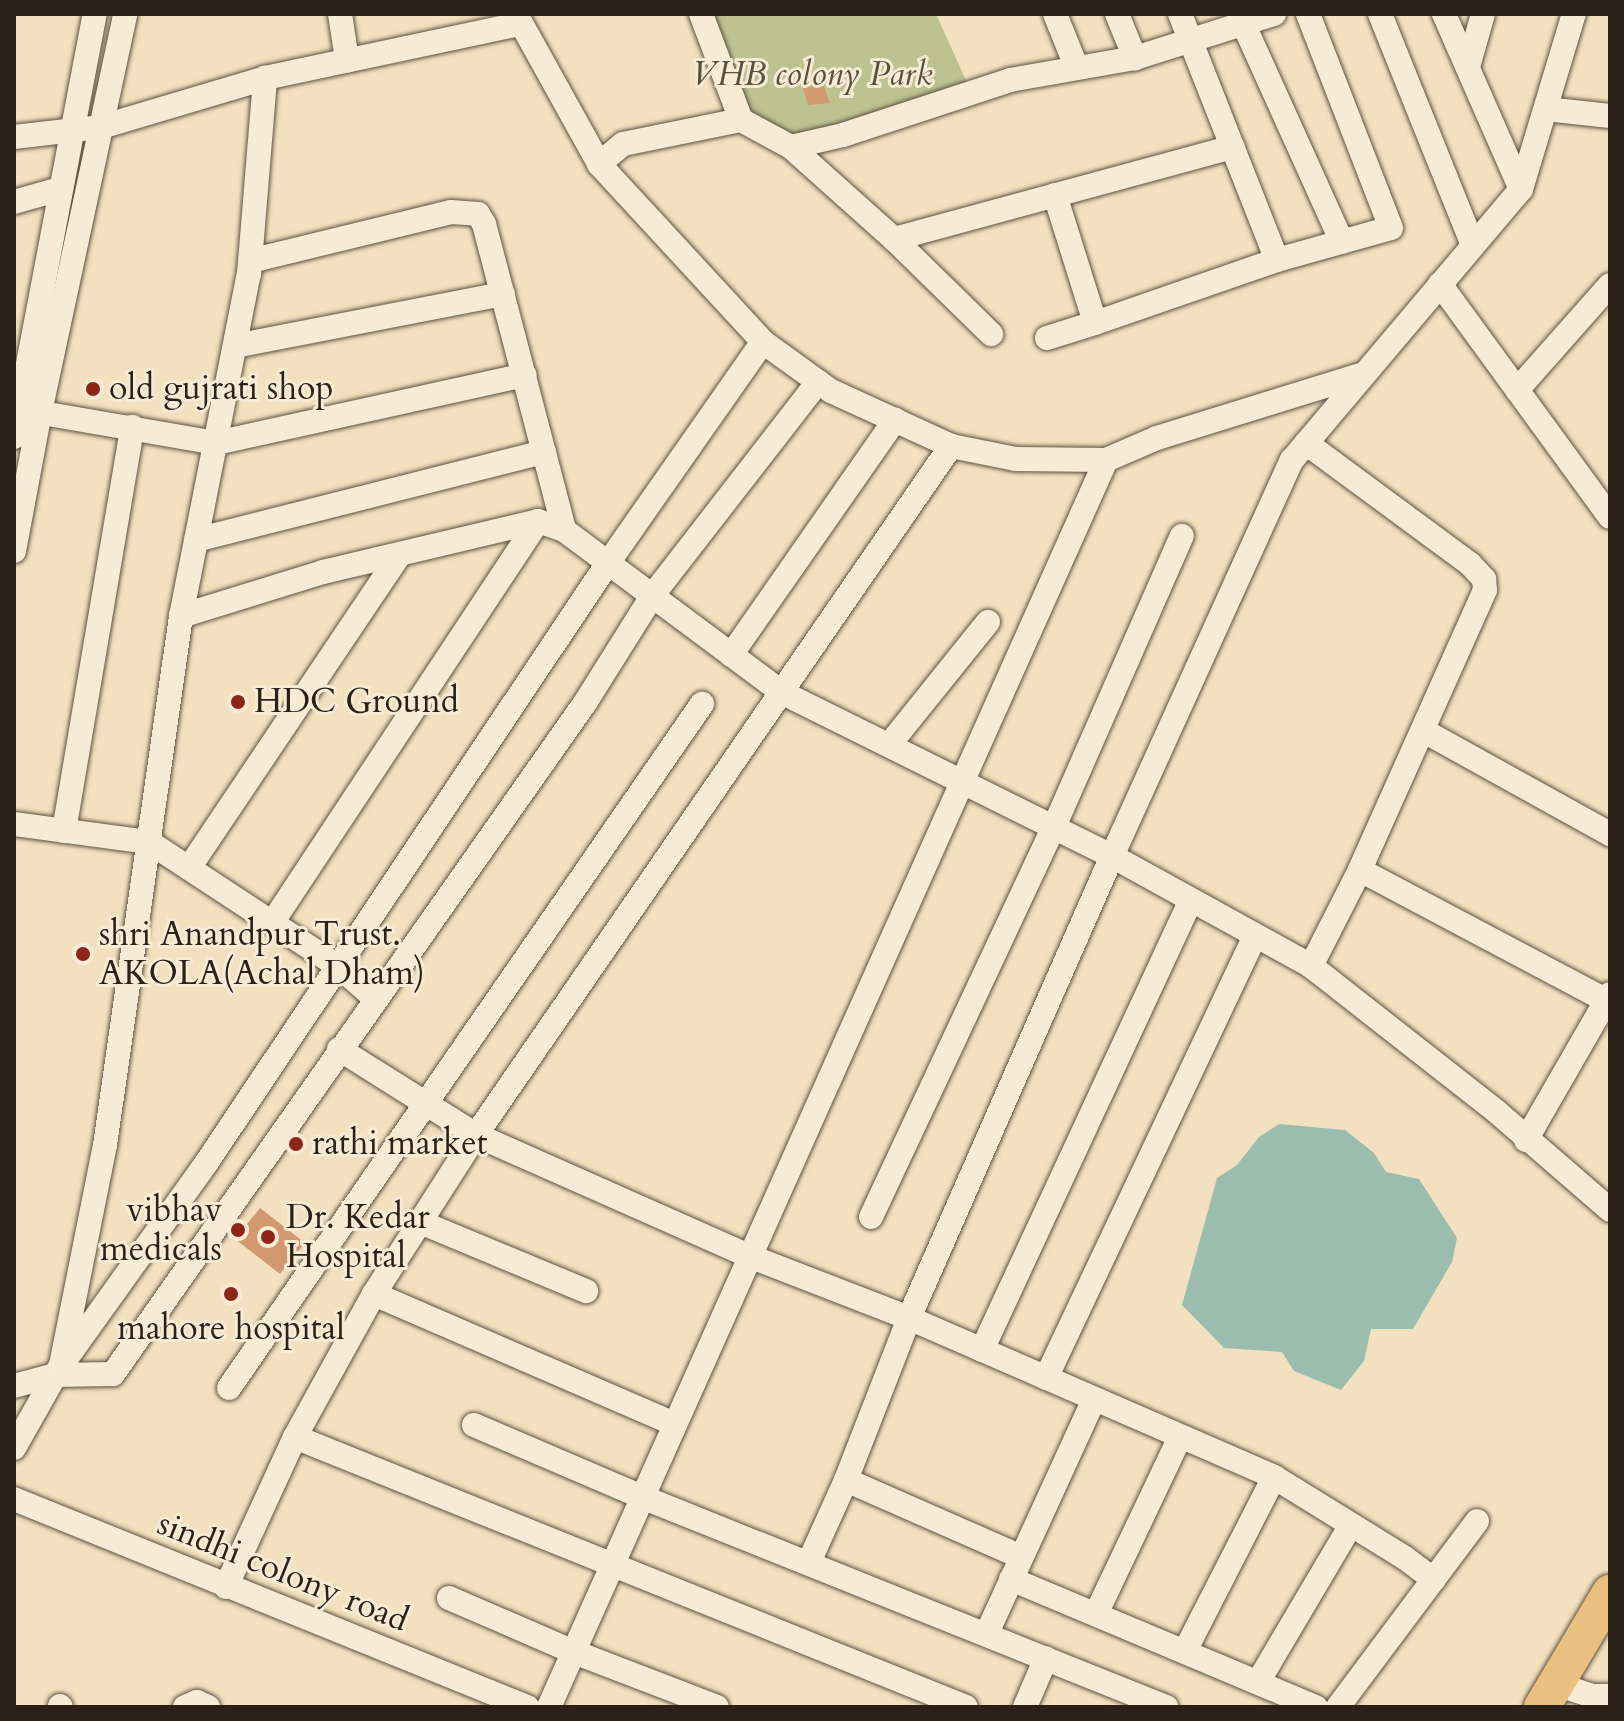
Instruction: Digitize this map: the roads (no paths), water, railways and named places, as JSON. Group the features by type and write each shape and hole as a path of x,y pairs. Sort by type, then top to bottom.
{"highway":[{"path":"1549,1696 1610,1593"}],"street":[{"path":"14,545 29,410 60,189 95,14"},
{"path":"14,437 29,410 101,127 125,14"},
{"path":"340,14 347,60"},
{"path":"701,14 741,120"},
{"path":"1055,14 1076,66"},
{"path":"1117,14 1135,58"},
{"path":"1180,14 1277,260"},
{"path":"791,147 843,135 1010,80 1135,58 1241,19 1274,14"},
{"path":"1047,338 1277,260 1391,228 1308,14"},
{"path":"1380,14 1473,245"},
{"path":"1444,14 1521,189"},
{"path":"1468,67 1483,14"},
{"path":"809,1562 846,1480 909,1318 1112,856 1292,460 1521,189 1574,14"},
{"path":"14,137 72,133 101,127 265,78 517,19 599,164 763,342 818,382 951,446 1016,459 1106,460 1157,438 1364,374"},
{"path":"1241,19 1342,242"},
{"path":"14,1448 61,1365 105,1145 181,616 250,261 265,78"},
{"path":"1546,109 1610,116"},
{"path":"599,164 623,144 741,120 791,147 894,239 991,334"},
{"path":"894,239 1233,147"},
{"path":"14,202 60,189"},
{"path":"1055,195 1095,323"},
{"path":"250,261 451,212 478,214 484,224 564,530"},
{"path":"1440,284 1610,517"},
{"path":"1517,390 1610,285"},
{"path":"235,346 503,294"},
{"path":"55,1375 207,1162 608,563 763,342"},
{"path":"29,410 216,443 525,375"},
{"path":"14,1386 55,1375 113,1374 585,703 652,596 818,382"},
{"path":"731,655 895,420"},
{"path":"64,831 132,427"},
{"path":"1306,443 1470,564 1484,579 1485,590 1360,870 1311,966"},
{"path":"226,1587 295,1437 374,1294 476,1135 951,446"},
{"path":"196,540 544,452"},
{"path":"549,1707 1106,460"},
{"path":"181,616 323,572 538,521 564,530 781,692 1112,856 1311,966 1497,1112 1610,1210"},
{"path":"272,923 538,521"},
{"path":"871,1217 1054,827 1182,536"},
{"path":"189,868 400,554"},
{"path":"889,745 988,622"},
{"path":"229,1388 702,704"},
{"path":"1424,731 1610,834"},
{"path":"14,824 149,842 338,966 375,998"},
{"path":"1360,870 1608,998 1526,1140"},
{"path":"982,1350 1191,900"},
{"path":"1046,1378 1255,936"},
{"path":"339,1049 476,1135 749,1256 909,1318 1274,1477 1434,1580"},
{"path":"420,1222 586,1291"},
{"path":"374,1294 675,1424"},
{"path":"987,1633 1094,1399"},
{"path":"474,1425 642,1497 1166,1707"},
{"path":"295,1437 966,1707"},
{"path":"1096,1614 1180,1437"},
{"path":"1185,1651 1274,1477"},
{"path":"846,1480 1016,1568 1096,1614 1258,1682 1290,1702 1316,1707"},
{"name":"sindhi colony road","path":"14,1499 527,1707"},
{"path":"1338,1707 1477,1521"},
{"path":"1258,1682 1351,1525"},
{"path":"449,1598 574,1652 717,1707"},
{"path":"1025,1707 1046,1658"},
{"path":"1549,1696 1610,1696"},
{"path":"185,1707 197,1702 208,1707"}],"place":[{"name":"old gujrati shop","path":"93,389"},
{"name":"HDC Ground","path":"238,702"},
{"name":"shri Anandpur Trust. AKOLA(Achal Dham)","path":"83,954"},
{"name":"rathi market","path":"296,1144"},
{"name":"vibhav medicals","path":"238,1230"},
{"name":"Dr. Kedar Hospital","path":"268,1237"},
{"name":"mahore hospital","path":"231,1294"}],"park label":[{"name":"VHB colony Park","path":"812,75"}]}
